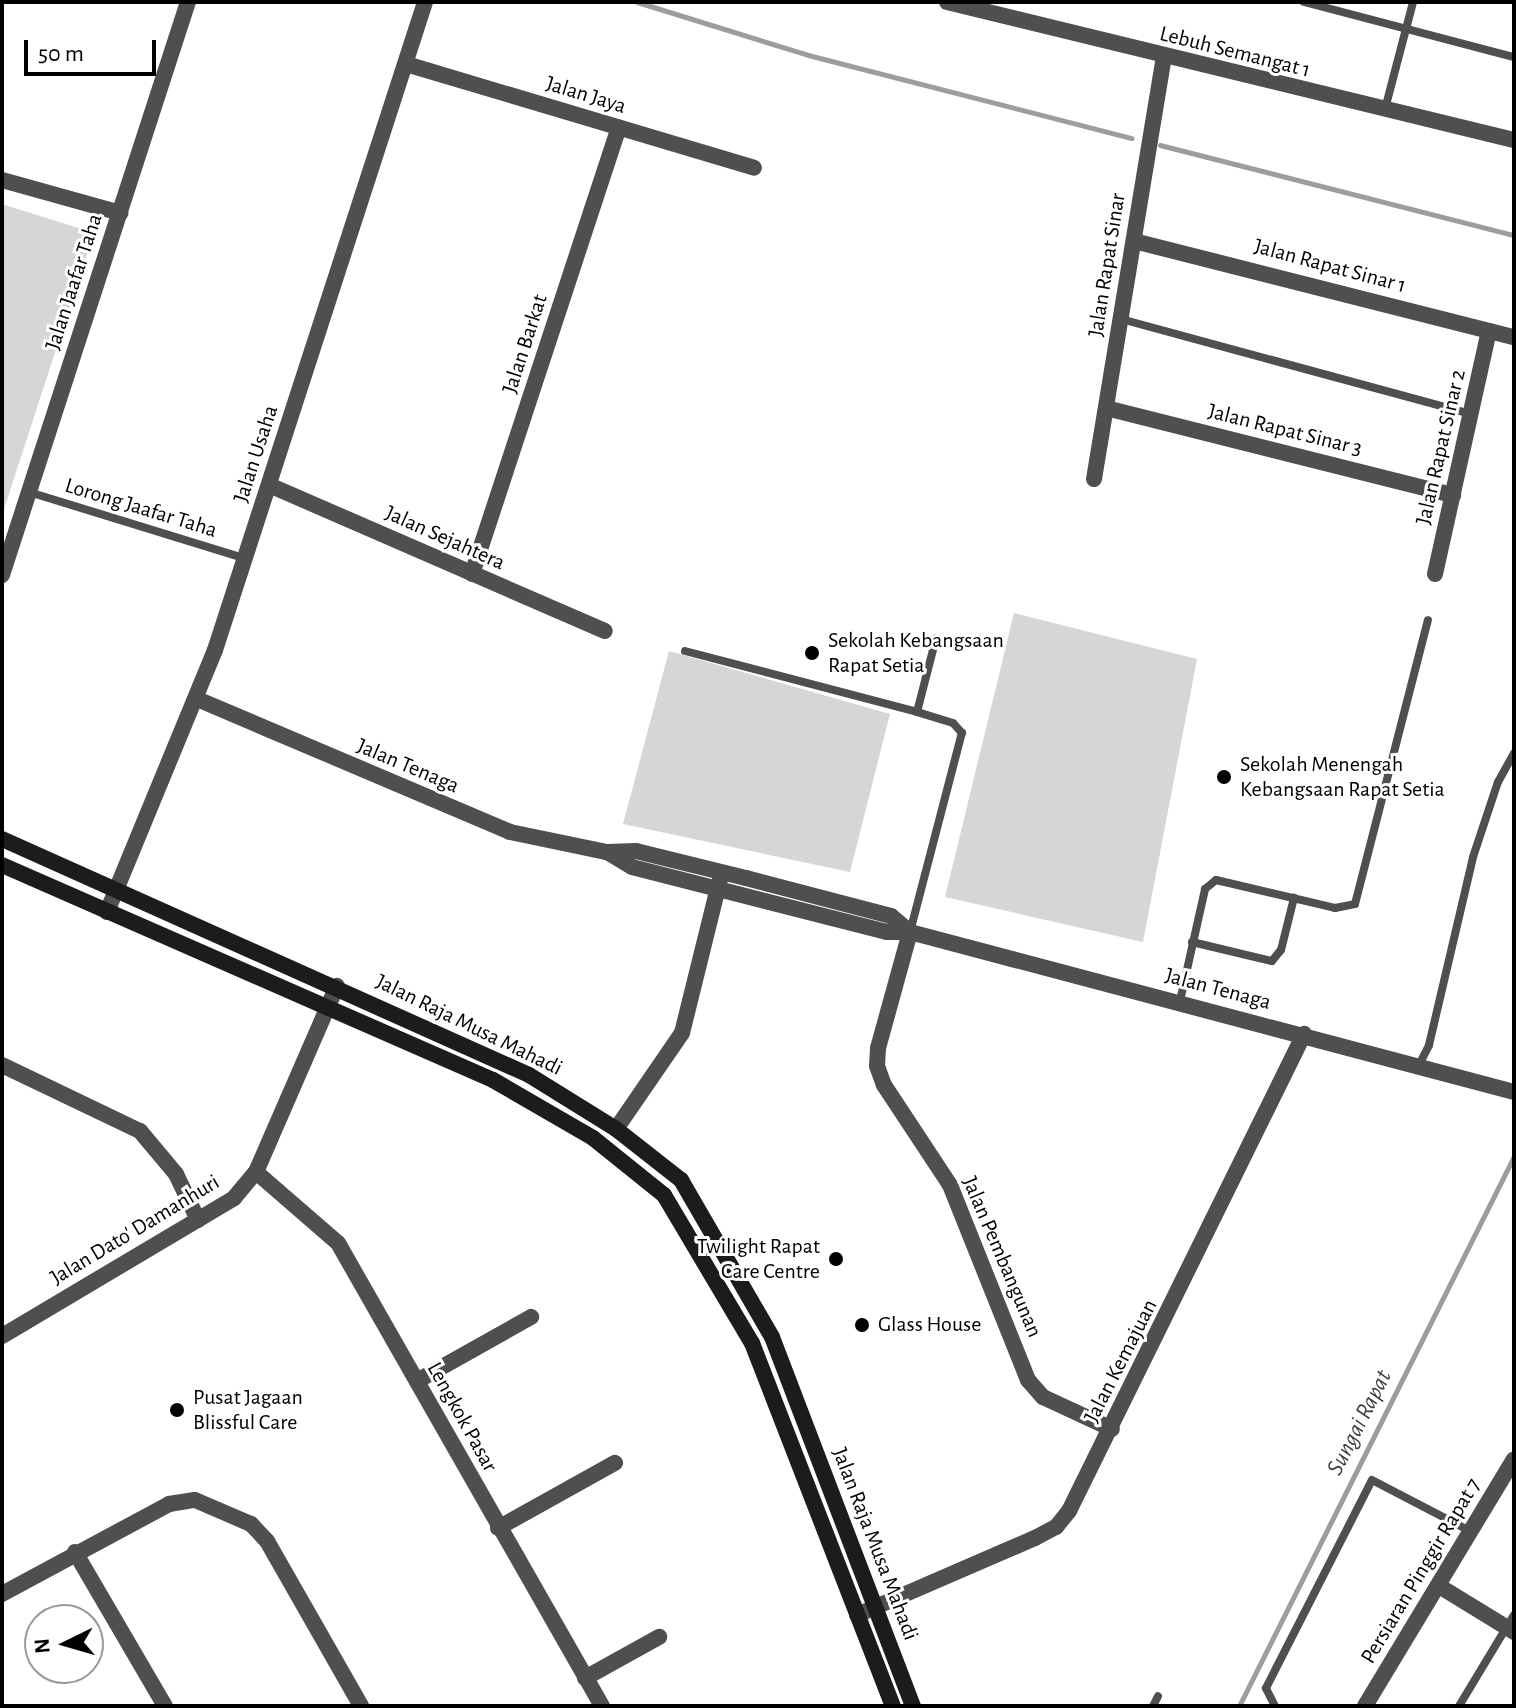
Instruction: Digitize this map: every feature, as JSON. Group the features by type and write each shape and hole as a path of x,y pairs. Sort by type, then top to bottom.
{"main road":[{"name":"Jalan Raja Musa Mahadi","path":"2,839 337,986 529,1075 616,1129 681,1180 772,1337 913,1706"},
{"name":"Jalan Raja Musa Mahadi","path":"2,865 493,1080 593,1138 664,1195 752,1343 893,1706"}],"street":[{"name":"Jalan Jaafar Taha","path":"2,575 188,2"},
{"name":"Jalan Usaha","path":"107,912 197,699 425,2"},
{"name":"Lebuh Semangat 1","path":"947,2 1010,10 1164,58 1514,140"},
{"name":"Jalan Rapat Sinar","path":"1094,479 1164,58"},
{"name":"Jalan Jaya","path":"406,64 754,168"},
{"name":"Jalan Barkat","path":"472,574 619,128"},
{"path":"2,180 120,213"},
{"name":"Jalan Rapat Sinar 1","path":"1134,241 1514,337"},
{"name":"Jalan Rapat Sinar 2","path":"1435,574 1489,331"},
{"name":"Jalan Rapat Sinar 3","path":"1106,408 1453,495"},
{"name":"Jalan Sejahtera","path":"269,485 605,631"},
{"name":"Jalan Tenaga","path":"197,699 510,832 607,852 636,851 673,869 720,881 783,906 887,932 910,932 1180,1001 1514,1092"},
{"path":"616,1129 682,1033 720,881"},
{"name":"Jalan Tenaga","path":"720,881 788,888 827,898 891,916 910,932"},
{"path":"783,906 788,888"},
{"path":"822,915 827,898"},
{"name":"Jalan Pembangunan","path":"910,932 878,1048 877,1066 884,1085 950,1185 1028,1380 1043,1397 1112,1429"},
{"name":"Jalan Dato' Damanhuri","path":"2,1336 234,1198 256,1172 337,986"},
{"name":"Jalan Kemajuan","path":"857,1615 1056,1527 1112,1429 1304,1034"},
{"path":"2,1065 140,1131 176,1174 198,1220"},
{"name":"Lengkok Pasar","path":"256,1172 338,1243 602,1706"},
{"path":"417,1381 531,1317"},
{"name":"Persiaran Pinggir Rapat 7","path":"1365,1706 1514,1459"},
{"path":"498,1528 615,1463"},
{"path":"2,1594 169,1504 195,1500 227,1510 251,1524 267,1541 361,1706"},
{"path":"75,1552 165,1706"},
{"path":"1439,1586 1512,1625"},
{"path":"585,1678 659,1637"}],"lane":[{"path":"1304,2 1514,57"},
{"path":"1385,110 1413,2"},
{"path":"1121,319 1471,414"},
{"name":"Lorong Jaafar Taha","path":"29,492 243,558"},
{"path":"1180,1001 1205,889 1216,880 1335,908 1355,904 1428,620"},
{"path":"917,712 936,638"},
{"path":"685,651 917,712 953,723 962,733 910,932"},
{"path":"1419,1065 1429,1045 1473,857 1498,782 1514,753"},
{"path":"1192,942 1272,961 1281,950 1294,898"},
{"path":"1275,1706 1266,1688 1372,1480 1471,1531"},
{"path":"1459,1706 1512,1625"},
{"path":"1153,1706 1158,1696"}],"shaded area":[{"path":"2,204 94,233 3,512 2,512"},
{"path":"1014,613 1197,659 1143,942 945,897"},
{"path":"669,651 890,714 850,872 623,824"}],"waterway":[{"path":"637,2 808,55 1132,138"},
{"path":"1160,145 1514,235"},
{"name":"Sungai Rapat","path":"1239,1706 1514,1156"}],"place":[{"name":"Sekolah Kebangsaan Rapat Setia","path":"812,653"},
{"name":"Sekolah Menengah Kebangsaan Rapat Setia","path":"1224,777"},
{"name":"Twilight Rapat Care Centre","path":"836,1259"},
{"name":"Glass House","path":"862,1325"},
{"name":"Pusat Jagaan Blissful Care","path":"177,1410"}]}
